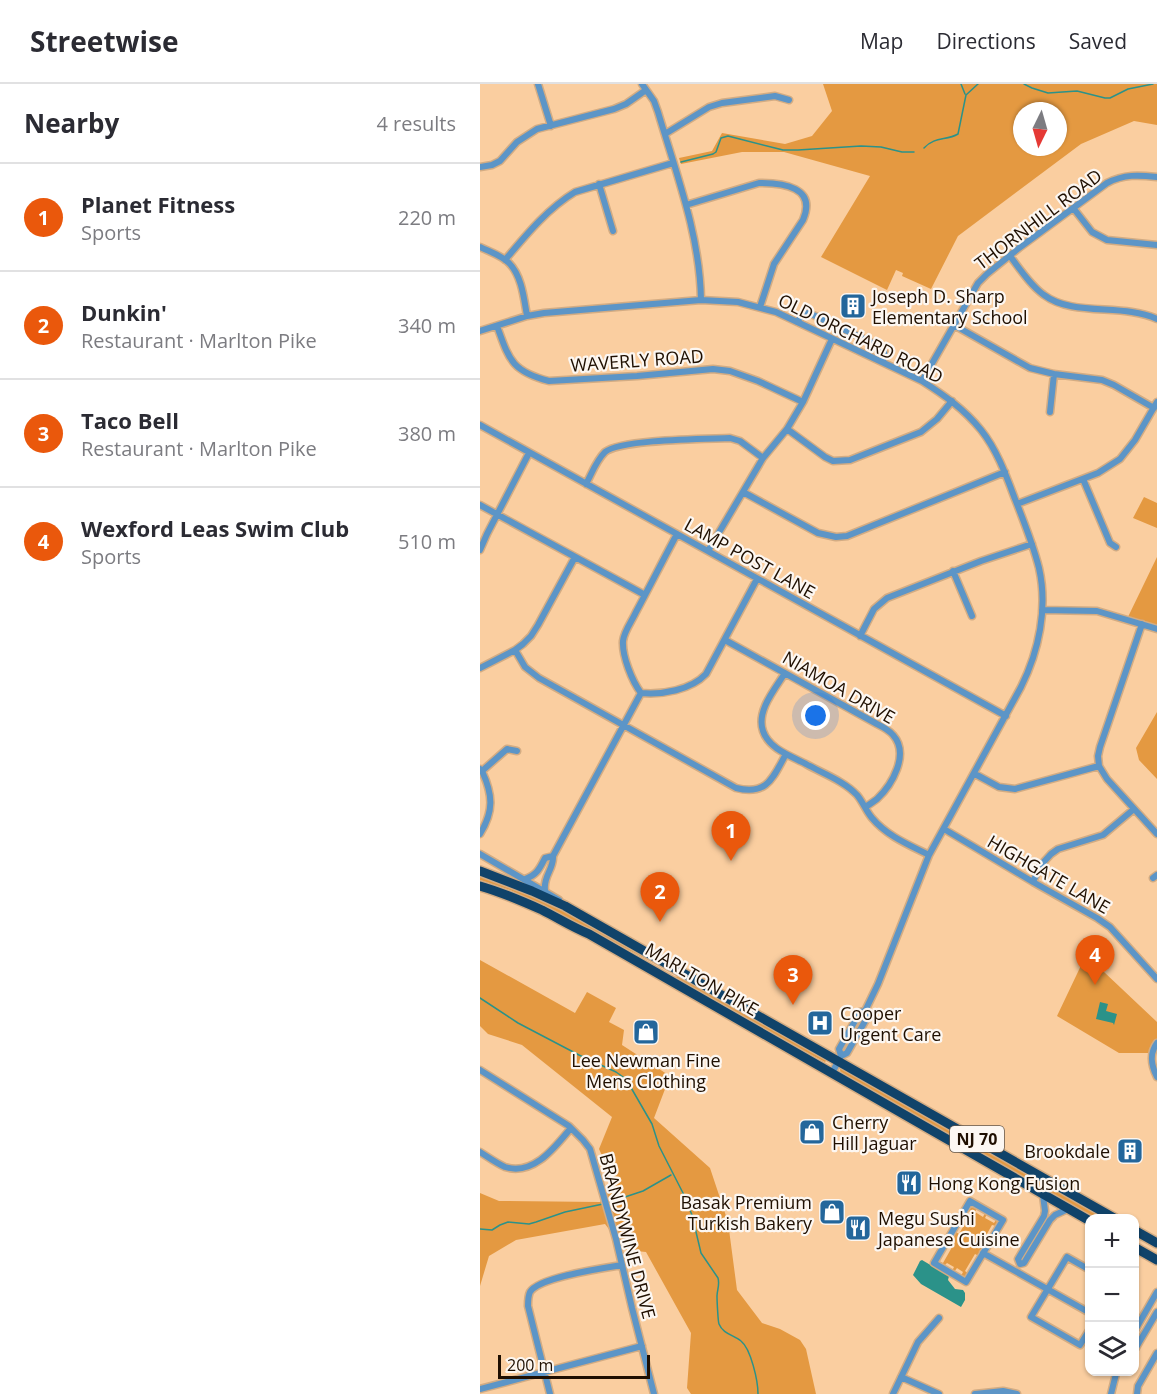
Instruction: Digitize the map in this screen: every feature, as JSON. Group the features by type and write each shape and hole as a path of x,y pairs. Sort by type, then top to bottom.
{"highway":[{"name":"MARLTON PIKE","path":"480,871 532,891 579,914 839,1058 1107,1214"},
{"name":"MARLTON PIKE","path":"480,886 498,891 544,911 589,934 1085,1219"},
{"path":"656,972 669,976 684,974"},
{"path":"1139,1233 1157,1243"},
{"path":"1139,1250 1157,1260"}],"street":[{"path":"538,84 551,126"},
{"path":"480,167 500,161 525,136 537,129 614,109 626,104 644,87 654,101 686,205 697,250 701,300"},
{"path":"665,134 709,107 722,102 775,96 789,100"},
{"path":"505,260 538,221 575,192 673,163"},
{"name":"THORNHILL ROAD","path":"922,381 978,284 987,274 1107,183 1139,175 1157,177"},
{"path":"686,205 759,183 793,187 804,197 807,205 806,213 774,264 760,307"},
{"path":"599,184 613,231"},
{"path":"1074,208 1092,232 1107,240 1157,245"},
{"path":"480,247 510,263 519,281 527,316"},
{"path":"1010,256 1036,288 1054,301 1068,305 1140,313 1157,319"},
{"name":"OLD ORCHARD ROAD","path":"480,331 527,316 566,311 701,300 738,302 760,307 799,319 832,339 922,381 952,401 981,430 994,449 1005,472 1032,544 1040,573 1042,610 1040,631 1032,663 975,774 929,855 878,984 865,1011 860,1012 839,1049 839,1058 832,1072"},
{"path":"799,319 803,314 809,313 881,347 885,354 883,362"},
{"path":"954,325 1025,366 1040,372 1102,380 1155,405 1135,440 1120,459 1107,469 1017,504"},
{"name":"WAVERLY ROAD","path":"497,326 507,356 514,365 536,378 549,381 569,381 713,369 730,371 758,381 803,402"},
{"path":"708,551 763,458 787,429 803,402 832,339"},
{"path":"1050,412 1054,374"},
{"path":"787,429 833,461 850,460 921,432 937,419 952,401"},
{"name":"LAMP POST LANE","path":"480,425 1006,716"},
{"path":"586,484 599,459 606,452 612,448 629,444 730,438 740,441 763,458"},
{"path":"480,550 529,453"},
{"path":"742,492 818,533 837,537 847,536 1005,472"},
{"path":"1083,479 1110,543 1116,547"},
{"path":"480,505 645,595"},
{"path":"640,693 631,674 623,641 677,534"},
{"path":"860,636 874,609 887,598 954,571 1032,544"},
{"path":"480,668 523,644 538,625 575,557"},
{"path":"954,571 972,616"},
{"path":"640,693 652,694 675,690 695,683 706,674 757,579"},
{"path":"1042,610 1097,611 1157,629"},
{"path":"1142,624 1098,758 1099,766 1107,779 1157,834"},
{"name":"NIAMOA DRIVE","path":"724,640 886,729 893,735 900,749 898,765 884,792 865,807"},
{"path":"515,650 525,667 532,673 736,788 756,790 763,787 770,782 786,754"},
{"path":"785,673 764,709 763,731 770,744 845,786 857,795 873,819 887,833 929,855"},
{"path":"545,890 545,878 553,863 553,856 640,693"},
{"path":"480,834 490,807 489,789 481,770 507,749 517,751"},
{"path":"975,774 997,786 1015,789 1099,766"},
{"path":"1033,882 1040,866 1051,854 1058,849 1103,835 1134,809"},
{"name":"HIGHGATE LANE","path":"944,829 1110,927 1157,978"},
{"path":"480,854 545,890 579,914"},
{"path":"525,879 537,873 545,858 553,856"},
{"path":"1157,1043 1152,1053 1152,1064 1157,1077"},
{"name":"BRANDYWINE DRIVE","path":"480,1070 571,1128 583,1140 593,1158 616,1239 654,1394"},
{"path":"480,1152 503,1166 523,1167 541,1160 552,1151 571,1128"},
{"path":"1020,1264 1018,1259 1044,1216 1043,1195"},
{"path":"970,1201 1003,1220 983,1253 966,1282 934,1263 970,1201"},
{"path":"1015,1271 1020,1264 1024,1263 1050,1220 1068,1209"},
{"path":"983,1253 1085,1311"},
{"path":"1085,1336 1080,1345 1031,1317 1067,1257 1086,1268"},
{"path":"550,1394 528,1306 531,1290 539,1284 569,1275 622,1264"},
{"path":"1139,1323 1157,1292"},
{"path":"1139,1343 1157,1312"},
{"path":"893,1394 918,1342 939,1318"},
{"path":"481,1394 480,1389 642,1346"},
{"path":"1137,1394 1138,1386 1157,1353"},
{"path":"1111,1394 1117,1376"},
{"path":"901,1377 939,1394"},
{"path":"975,1394 1003,1391 1017,1394"}],"shaded area":[{"path":"823,84 1157,84 1157,125 1134,121 1081,144 1067,154 1067,102 1013,102 1013,156 1065,156 958,236 931,289 902,276 903,273 896,270 887,290 821,257 870,176 784,152 742,152 681,164 679,158 712,151 722,133 785,144 812,136 832,111"},
{"path":"1144,497 1157,503 1157,528 1133,518"},
{"path":"1157,557 1157,629 1127,619"},
{"path":"1157,712 1157,779 1139,760 1136,748"},
{"path":"480,875 584,920 672,971 546,907 510,890 480,880"},
{"path":"1086,955 1157,1022 1157,1043 1152,1053 1119,1053 1057,1016"},
{"path":"480,960 575,1013 587,992 616,1008 609,1022 624,1030 622,1045 670,1076 654,1118 710,1168 728,1222 737,1290 762,1323 780,1329 800,1340 806,1349 816,1394 691,1394 687,1388 691,1333 646,1252 625,1250 605,1224 516,1240 489,1256 480,1286 480,1193 499,1201 600,1202 615,1184 599,1149 612,1117 522,1045 488,1034 480,1026"},
{"path":"682,976 827,1060 825,1062 754,1025 673,977"},
{"path":"839,1067 962,1137 964,1141 962,1143 841,1073"},
{"path":"980,1148 984,1149 1098,1214 1087,1214 978,1151"},
{"path":"974,1207 977,1208 975,1212 983,1217 985,1213 987,1214 985,1218 994,1223 996,1220 997,1222 996,1226 992,1225 980,1246 983,1249 979,1256 975,1254 965,1271 969,1274 961,1276 963,1272 957,1268 954,1272 952,1271 954,1267 947,1263 944,1266 938,1263 939,1261 943,1263 955,1242 951,1240 956,1232 959,1234 971,1213 968,1211"}],"water":[{"path":"1100,1002 1108,1004 1106,1011 1117,1014 1114,1025 1096,1019"},
{"path":"922,1260 949,1276 948,1280 955,1289 963,1290 965,1300 961,1307 921,1284 913,1275"}],"waterway":[{"path":"961,84 965,94"},
{"path":"966,95 978,84"},
{"path":"1024,84 1048,93 1077,91 1105,98 1110,98 1128,89 1153,84"},
{"path":"924,148 936,140 958,134 966,95"},
{"path":"681,162 713,154 721,138 728,136 783,150 861,146 914,152"},
{"path":"480,998 518,1023 626,1079 652,1124 659,1146 683,1193 692,1215 701,1253 718,1278 719,1324 726,1332 745,1345 751,1358 758,1394"},
{"path":"607,1203 643,1191 671,1175"},
{"path":"480,1229 492,1230 508,1222 529,1224 565,1212 603,1204"}],"place":[{"name":"Joseph D. Sharp Elementary School","path":"853,306"},
{"name":"Planet Fitness","path":"731,861"},
{"name":"Dunkin'","path":"660,922"},
{"name":"Wexford Leas Swim Club","path":"1095,985"},
{"name":"Taco Bell","path":"793,1005"},
{"name":"Cooper Urgent Care","path":"820,1023"},
{"name":"Lee Newman Fine Mens Clothing","path":"646,1032"},
{"name":"Cherry Hill Jaguar","path":"812,1132"},
{"name":"Brookdale","path":"1130,1151"},
{"name":"Hong Kong Fusion","path":"909,1183"},
{"name":"Basak Premium Turkish Bakery","path":"832,1212"},
{"name":"Megu Sushi Japanese Cuisine","path":"858,1228"}]}
